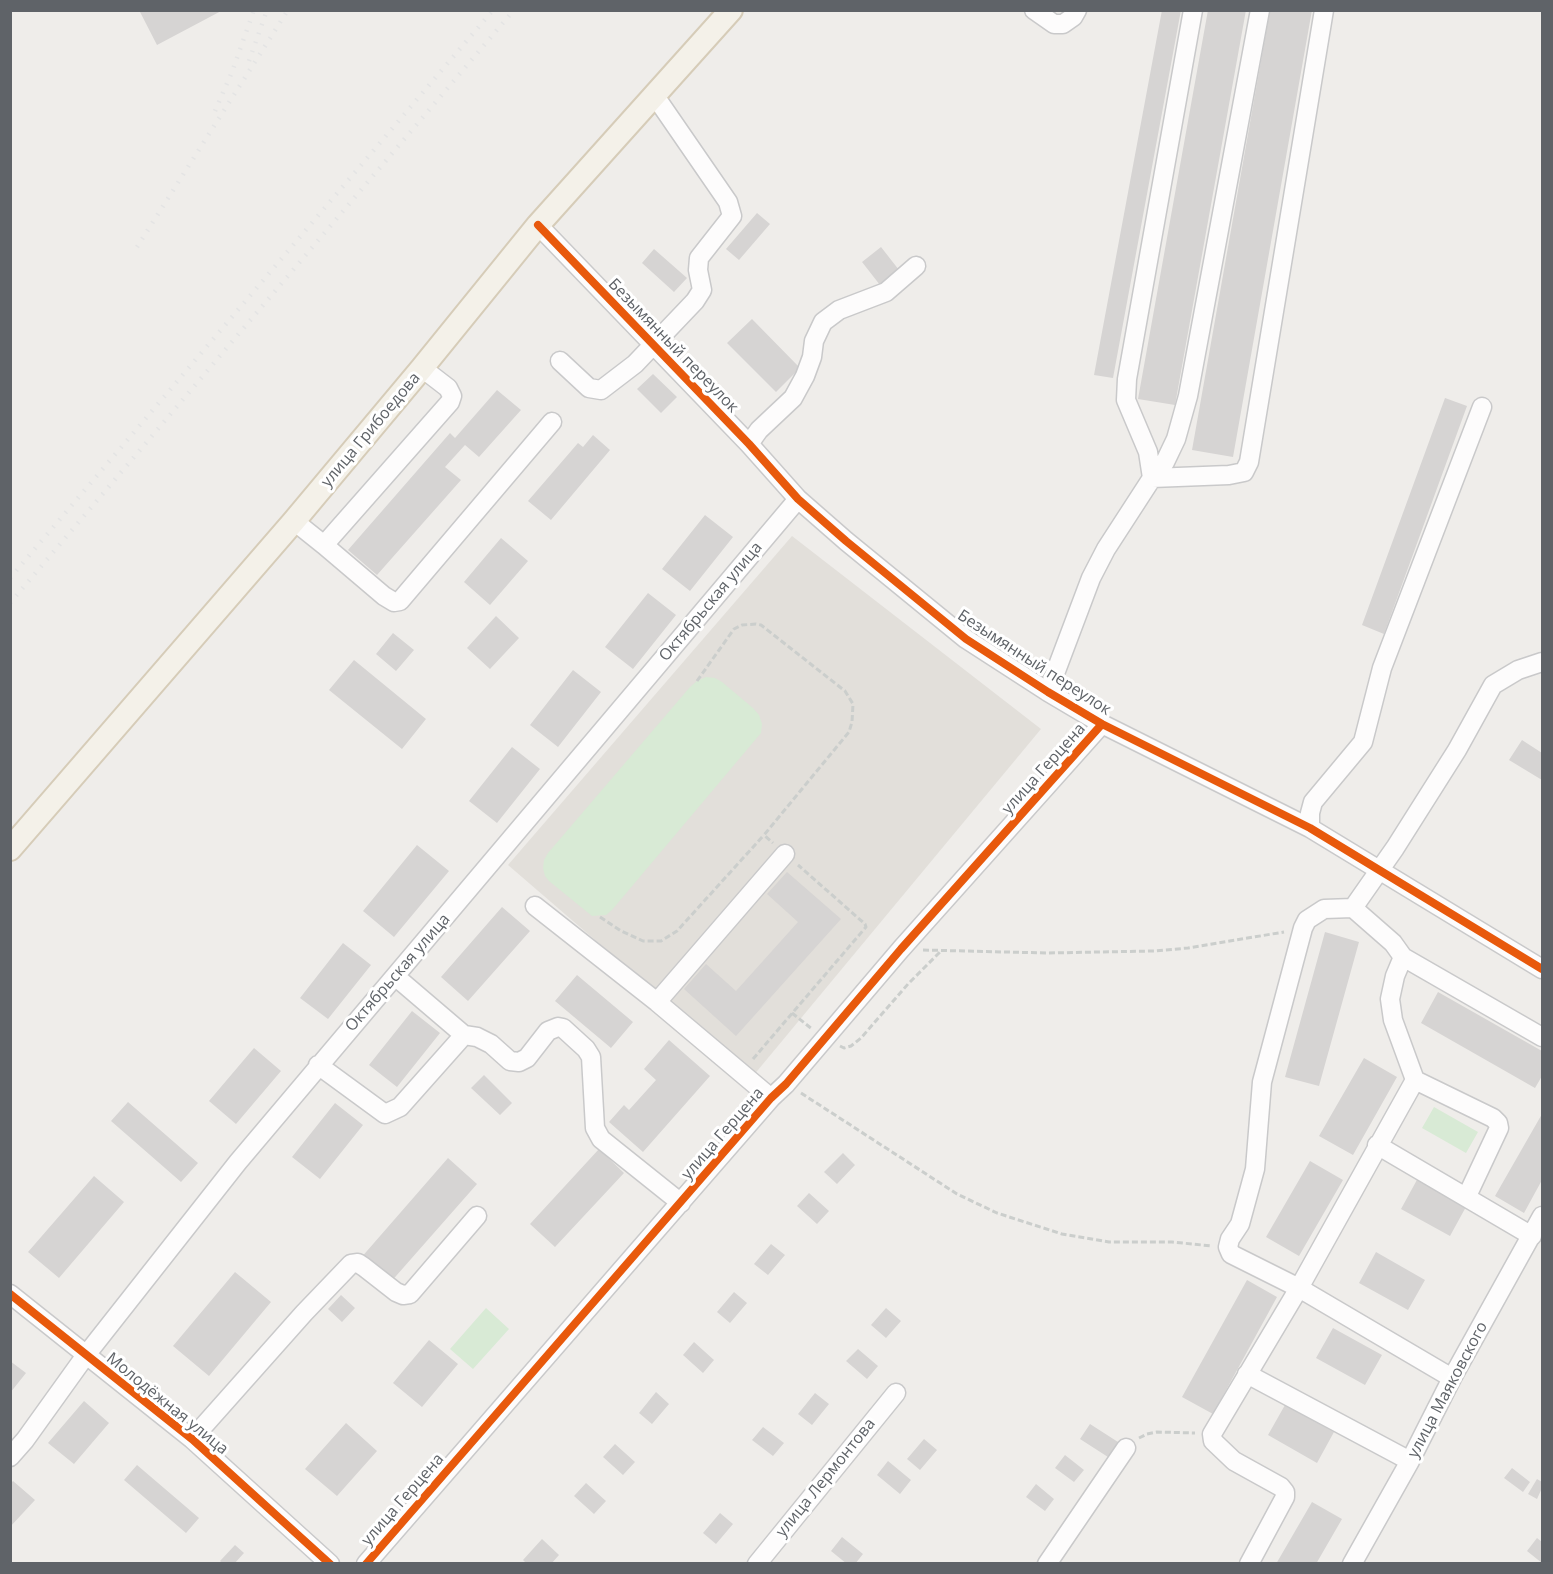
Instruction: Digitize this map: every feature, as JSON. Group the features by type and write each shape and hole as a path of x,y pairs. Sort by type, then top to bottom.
{"main road":[{"name":"улица Грибоедова","path":"10,849 294,521 423,368 538,225 730,10"}],"street":[{"path":"1034,10 1054,24 1063,24 1073,17 1077,10"},
{"path":"1152,478 1148,452 1126,400 1127,379 1193,10"},
{"path":"1048,692 1091,578 1106,549 1165,462 1176,439 1188,396 1260,10"},
{"path":"1152,478 1229,475 1244,472 1249,462 1324,10"},
{"path":"560,361 589,388 602,390 635,364 695,301 702,290 698,270 699,258 732,216 728,202 655,96"},
{"name":"Безымянный переулок","path":"538,225 749,444 798,499 966,639 1102,724 1310,828 1542,969"},
{"path":"749,444 759,430 792,398 806,376 814,341 824,322 839,310 886,292 916,266"},
{"path":"324,545 450,402 452,396 448,388 423,368"},
{"path":"1310,828 1313,802 1363,742 1382,668 1482,407"},
{"path":"294,521 384,596 394,602 400,601 552,422"},
{"name":"Октябрьская улица","path":"10,1457 25,1440 86,1355 238,1162 798,499"},
{"path":"1353,908 1395,848 1457,750 1493,685 1518,670 1542,662"},
{"name":"улица Герцена","path":"366,1563 771,1098 786,1084 901,949 1102,724"},
{"path":"657,1002 785,854"},
{"path":"535,906 657,1002 771,1098"},
{"path":"1452,1378 1299,1288 1231,1254 1227,1247 1240,1224 1255,1169 1262,1082 1303,928 1307,920 1324,909 1353,908 1393,943 1403,957 1542,1037"},
{"path":"1403,957 1395,976 1390,999 1393,1020 1415,1080 1493,1118 1498,1123 1499,1128 1467,1197"},
{"path":"396,977 464,1035 477,1037 491,1044 510,1061 519,1062 527,1058 548,1031 563,1028 586,1049 591,1057 595,1128 601,1139 681,1203"},
{"path":"318,1065 381,1112 390,1113 400,1107 464,1035"},
{"path":"1249,1563 1285,1497 1285,1492 1281,1487 1234,1461 1213,1441 1212,1434 1299,1288 1415,1080"},
{"path":"1377,1145 1532,1236"},
{"path":"192,1439 304,1313 351,1264 358,1263 396,1292 403,1295 410,1294 477,1216"},
{"name":"улица Маяковского","path":"1352,1563 1410,1461 1452,1378 1542,1216"},
{"name":"Молодёжная улица","path":"10,1294 192,1439 330,1563"},
{"path":"1247,1374 1410,1461"},
{"name":"улица Лермонтова","path":"757,1563 896,1393"},
{"path":"1047,1563 1126,1448"}],"path":[{"path":"600,917 621,931 644,941 661,941 677,931 764,835 849,732 852,722 853,704 845,691 761,625 742,625 734,629 697,681"},
{"path":"742,1072 866,927 764,835"},
{"path":"901,949 1154,951 1188,948 1303,928"},
{"path":"792,1013 824,1038 844,1048 851,1046 861,1038 940,951"},
{"path":"786,1084 957,1194 997,1213 1062,1234 1109,1242 1172,1242 1227,1247"},
{"path":"1126,1448 1147,1434 1172,1432 1212,1434"}],"shaded area":[{"path":"792,536 1041,729 753,1076 508,865"}],"green space":[{"path":"706,677 722,682 753,708 762,724 761,733 612,910 606,915 592,916 549,881 543,868 544,860 690,687"},
{"path":"1434,1107 1478,1132 1466,1153 1422,1128"},
{"path":"486,1308 509,1329 473,1369 450,1349"}],"building":[{"path":"139,10 223,10 157,45"},
{"path":"1162,10 1181,10 1113,378 1094,375"},
{"path":"1208,10 1246,10 1175,405 1138,399"},
{"path":"1270,10 1312,10 1233,457 1192,450"},
{"path":"757,213 770,224 739,260 726,249"},
{"path":"881,247 899,270 880,285 862,262"},
{"path":"654,249 687,278 674,292 642,263"},
{"path":"752,319 800,368 776,392 727,343"},
{"path":"653,374 677,397 661,413 637,389"},
{"path":"497,390 521,410 479,457 465,445 445,467 461,480 377,575 348,550 450,433 455,438"},
{"path":"1445,398 1467,406 1384,634 1362,625"},
{"path":"593,435 610,450 551,520 528,501 578,443 583,447"},
{"path":"705,515 733,537 690,591 662,569"},
{"path":"501,538 528,561 490,605 464,582"},
{"path":"648,593 676,615 633,669 605,647"},
{"path":"496,616 519,638 490,669 467,648"},
{"path":"393,633 414,650 396,671 376,654"},
{"path":"354,660 426,719 402,749 329,690"},
{"path":"573,670 601,692 558,747 530,725"},
{"path":"1522,740 1542,753 1542,780 1509,760"},
{"path":"512,747 540,769 497,823 469,801"},
{"path":"417,845 449,871 394,937 363,911"},
{"path":"787,872 841,919 736,1036 684,989 706,964 736,991 798,922 767,894"},
{"path":"502,907 530,931 468,1001 441,977"},
{"path":"1325,932 1359,942 1319,1086 1285,1077"},
{"path":"343,943 371,965 328,1019 300,998"},
{"path":"577,975 633,1022 611,1048 555,1001"},
{"path":"1438,992 1542,1051 1542,1076 1535,1088 1421,1023"},
{"path":"412,1011 440,1033 397,1087 369,1065"},
{"path":"669,1040 710,1076 643,1152 609,1122 624,1105 629,1110 656,1080 644,1069"},
{"path":"254,1048 281,1071 236,1124 209,1101"},
{"path":"1364,1058 1397,1077 1353,1155 1319,1136"},
{"path":"484,1075 512,1103 500,1115 471,1088"},
{"path":"128,1102 198,1163 181,1182 111,1121"},
{"path":"335,1103 363,1125 320,1179 292,1157"},
{"path":"1542,1114 1542,1180 1524,1213 1495,1196"},
{"path":"599,1149 624,1173 555,1247 530,1224"},
{"path":"843,1153 855,1165 837,1184 824,1172"},
{"path":"448,1158 477,1184 389,1284 360,1259"},
{"path":"1310,1161 1343,1180 1299,1256 1266,1237"},
{"path":"94,1176 124,1202 59,1278 28,1252"},
{"path":"1418,1178 1467,1205 1450,1236 1401,1209"},
{"path":"809,1193 829,1211 817,1224 797,1206"},
{"path":"771,1244 785,1255 768,1275 754,1264"},
{"path":"1376,1252 1425,1280 1408,1310 1359,1283"},
{"path":"235,1272 271,1302 209,1376 173,1346"},
{"path":"1247,1280 1277,1297 1213,1414 1182,1397"},
{"path":"734,1292 747,1303 730,1323 717,1312"},
{"path":"341,1295 355,1308 342,1322 328,1309"},
{"path":"886,1308 901,1321 886,1338 871,1325"},
{"path":"1333,1328 1382,1355 1365,1385 1316,1358"},
{"path":"429,1340 458,1364 422,1407 393,1383"},
{"path":"694,1342 714,1360 703,1373 683,1355"},
{"path":"858,1349 878,1366 867,1379 846,1361"},
{"path":"10,1361 26,1373 10,1393"},
{"path":"656,1392 669,1404 652,1424 639,1413"},
{"path":"815,1393 829,1404 812,1425 798,1414"},
{"path":"84,1401 109,1423 74,1464 48,1443"},
{"path":"1285,1405 1334,1432 1317,1463 1268,1435"},
{"path":"346,1423 377,1451 337,1496 305,1469"},
{"path":"1090,1424 1118,1442 1108,1457 1080,1439"},
{"path":"763,1427 784,1443 773,1456 752,1440"},
{"path":"924,1439 937,1450 920,1470 907,1459"},
{"path":"615,1444 635,1462 623,1475 603,1457"},
{"path":"1065,1455 1084,1470 1074,1482 1055,1468"},
{"path":"888,1461 911,1480 900,1494 877,1475"},
{"path":"137,1465 199,1518 186,1533 124,1480"},
{"path":"1512,1468 1530,1482 1523,1492 1504,1478"},
{"path":"1537,1479 1542,1482 1542,1488 1537,1499 1528,1494"},
{"path":"13,1481 35,1500 10,1527 10,1484"},
{"path":"586,1483 606,1501 594,1514 574,1496"},
{"path":"1036,1484 1054,1499 1045,1511 1026,1497"},
{"path":"1312,1502 1342,1519 1316,1564 1276,1564"},
{"path":"720,1513 733,1524 716,1544 703,1533"},
{"path":"842,1537 863,1554 855,1564 847,1564 831,1551"},
{"path":"1537,1538 1542,1542 1542,1563 1527,1551"},
{"path":"542,1539 559,1555 551,1564 527,1564 523,1560"},
{"path":"235,1545 244,1553 234,1564 223,1564 220,1561"}],"railway":[{"path":"215,111 232,72 254,10"},
{"path":"249,61 267,10"},
{"path":"137,247 288,10"},
{"path":"10,578 493,10"},
{"path":"10,603 514,10"}],"cycle path":[{"path":"538,225 749,444 798,499 966,639 1102,724 1310,828 1542,969"},
{"path":"366,1564 771,1098 786,1084 901,949 1102,724"},
{"path":"10,1294 192,1439 330,1564"}]}
